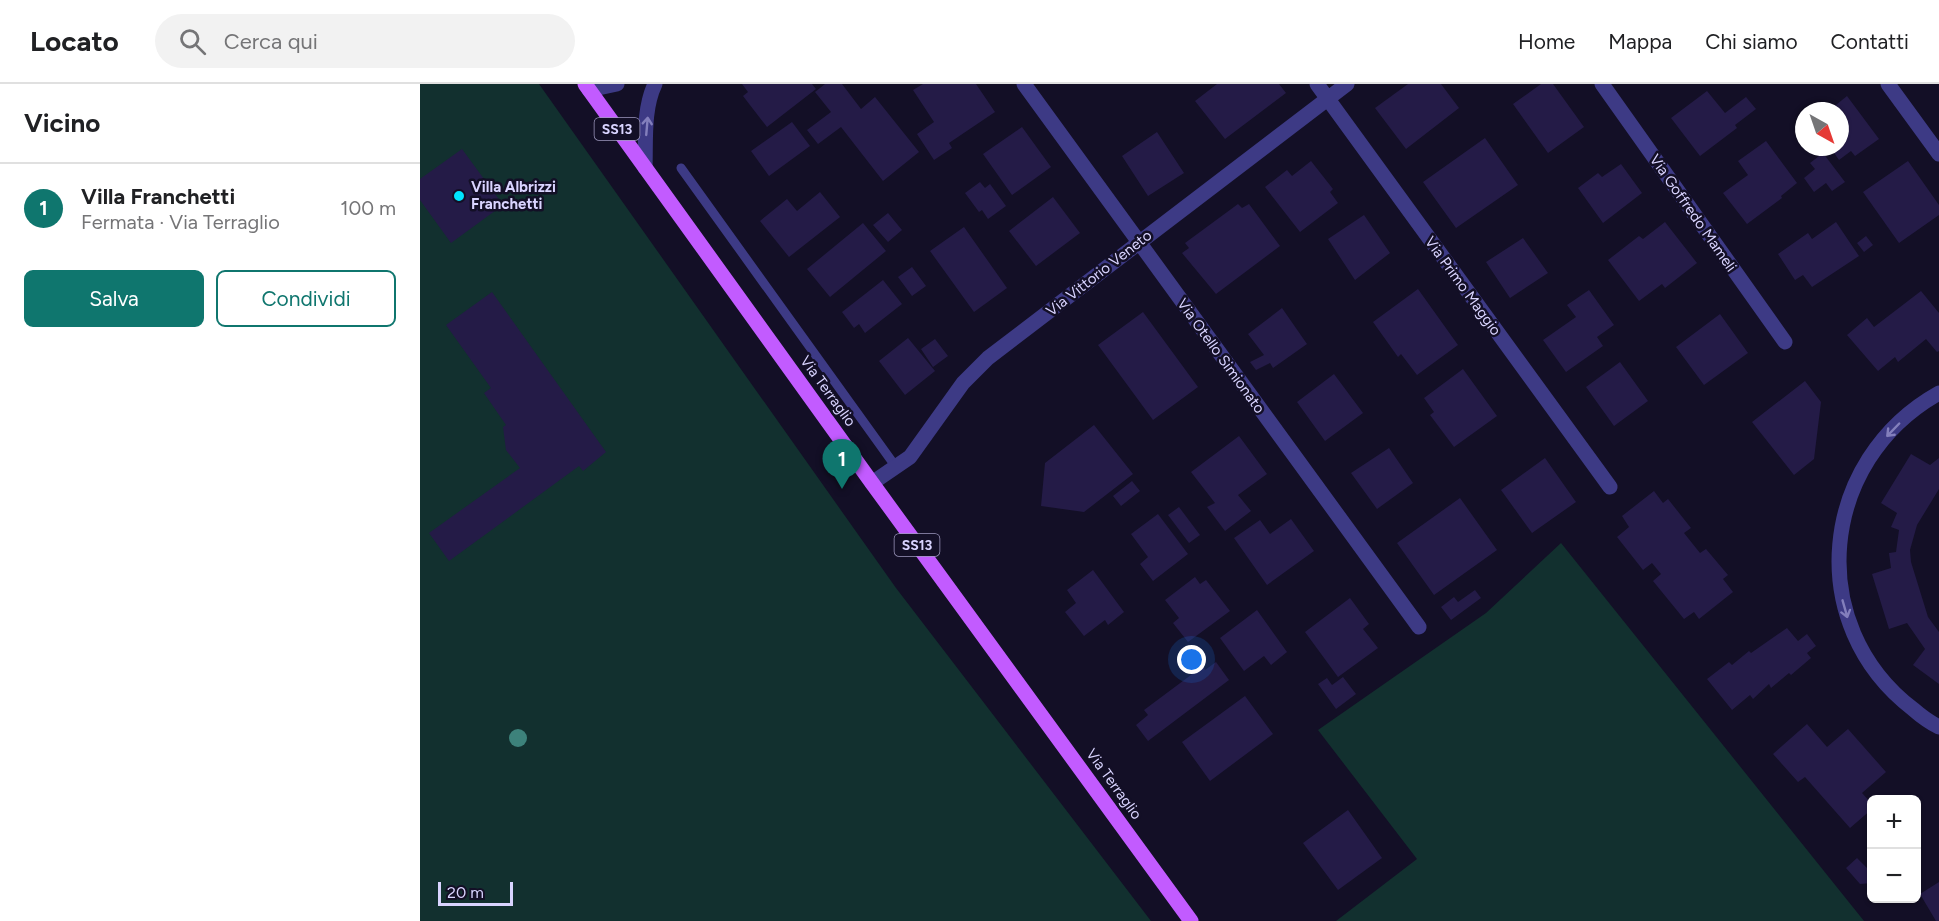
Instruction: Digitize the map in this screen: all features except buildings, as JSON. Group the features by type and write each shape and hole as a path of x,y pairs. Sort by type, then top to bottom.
{"main road":[{"name":"Via Terraglio","path":"590,86 645,168 1191,921"}],"street":[{"path":"590,86 617,84"},
{"path":"645,168 646,126 655,84"},
{"name":"Via Otello Simionato","path":"1024,84 1419,627"},
{"name":"Via Primo Maggio","path":"1317,84 1610,487"},
{"name":"Via Vittorio Veneto","path":"872,483 910,457 946,406 974,371 988,358 1347,84"},
{"name":"Via Goffredo Mameli","path":"1602,84 1785,342"},
{"path":"1888,84 1939,154"},
{"path":"1939,393 1906,416 1883,440 1852,490 1840,530 1838,564 1842,601 1853,635 1874,671 1899,699 1939,727"}],"lane":[{"path":"681,168 896,467"}],"green space":[{"path":"420,84 539,84 896,588 1151,921 420,921"},
{"path":"1561,543 1864,921 1336,921 1417,859 1318,730 1486,613"}],"place":[{"name":"Villa Albrizzi Franchetti","path":"459,196"},
{"name":"Villa Franchetti","path":"842,489"}]}
